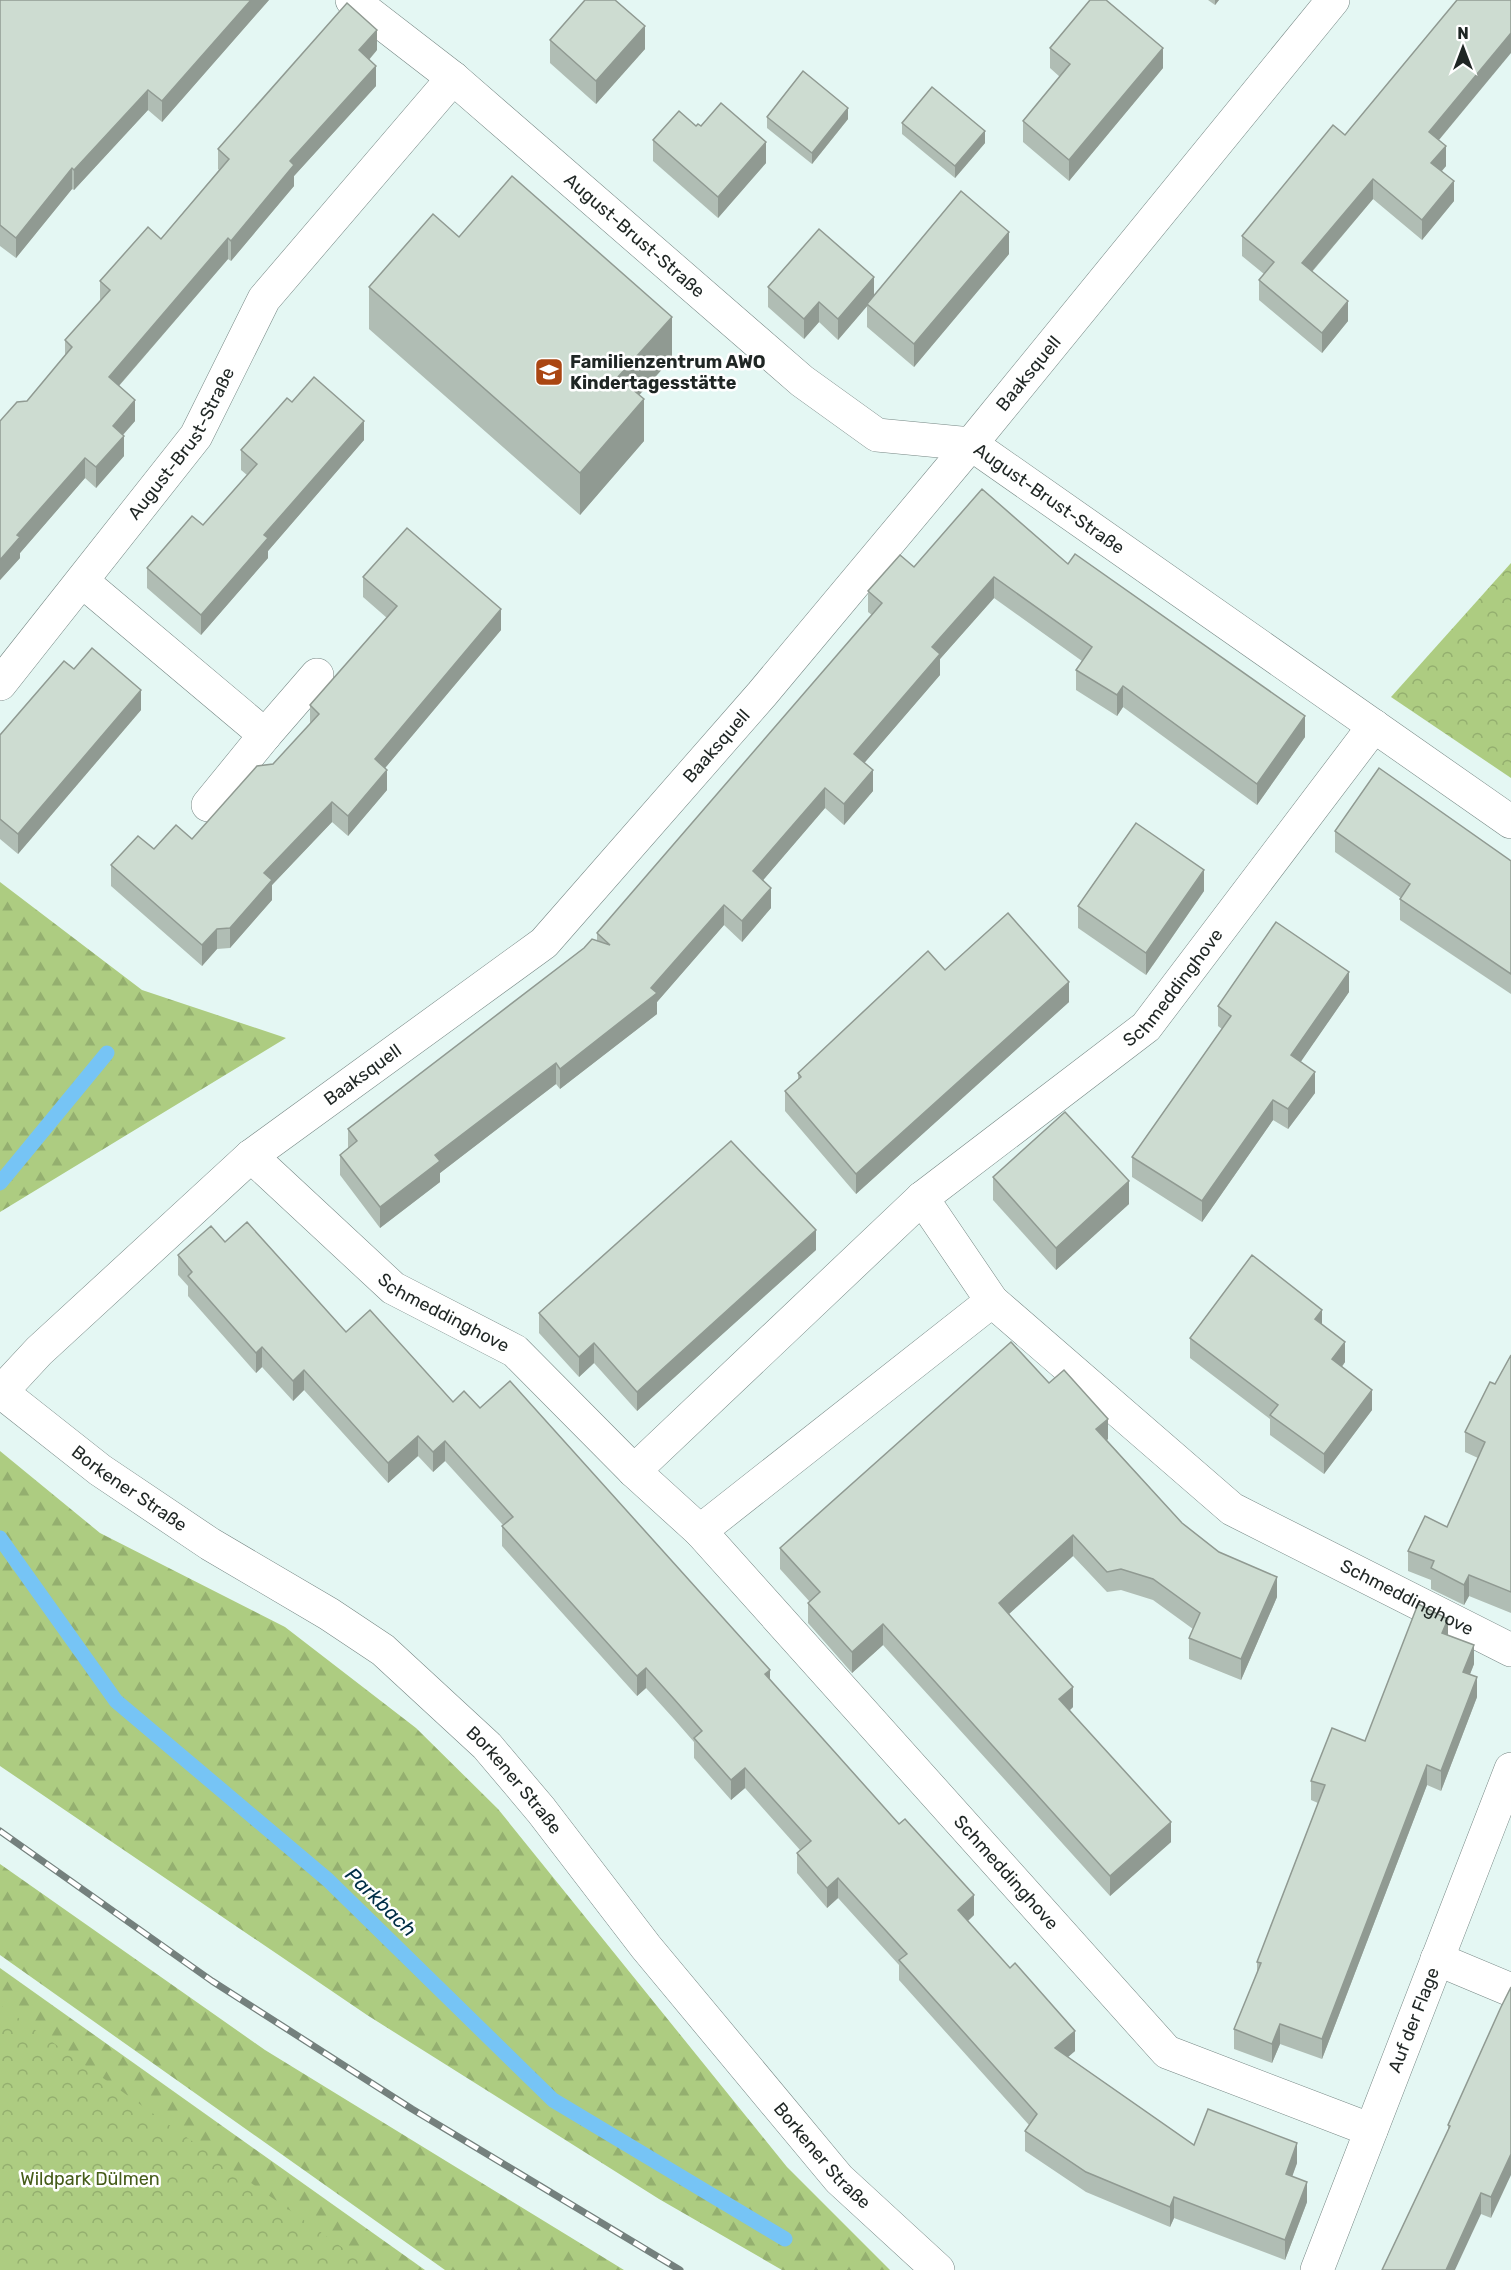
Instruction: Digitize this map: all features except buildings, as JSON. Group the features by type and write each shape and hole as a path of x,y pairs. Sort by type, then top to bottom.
{"street":[{"name":"August-Brust-Straße","path":"352,0 453,78 802,381 876,435 971,444 1511,822"},
{"name":"Baaksquell","path":"1,1391 39,1351 251,1156 544,943 762,694 971,444 1333,0"},
{"name":"August-Brust-Straße","path":"0,684 196,436 264,299 453,78"},
{"path":"82,581 265,735"},
{"path":"208,805 317,675"},
{"name":"Schmeddinghove","path":"634,1471 922,1198 1146,1027 1374,726"},
{"name":"Schmeddinghove","path":"251,1156 393,1288 515,1351 634,1471 700,1531 1167,2052 1371,2130"},
{"name":"Schmeddinghove","path":"922,1198 992,1301 1232,1509 1511,1650"},
{"path":"700,1531 992,1301"},
{"name":"Borkener Straße","path":"1,1391 100,1470 210,1544 329,1614 383,1650 487,1746 533,1801 646,1947 839,2179 938,2270"},
{"name":"Auf der Flage","path":"1317,2270 1511,1770"},
{"path":"1437,1959 1511,1990"}],"green space":[{"path":"1511,563 1511,778 1391,697"},
{"path":"0,882 142,990 286,1038 0,1212"},
{"path":"0,1451 100,1533 285,1627 416,1728 498,1809 787,2167 890,2270 782,2270 659,2199 367,2015 0,1766"},
{"path":"0,1864 265,2050 624,2270 445,2270 0,1955"},
{"name":"Wildpark Dülmen","path":"0,1968 425,2270 0,2270"},
{"name":"Wildpark Dülmen","path":"0,2005 374,2270 0,2270"}],"waterway":[{"name":"Parkbach","path":"0,1183 107,1053"},
{"name":"Parkbach","path":"0,1538 116,1701 328,1880 553,2100 785,2239"}],"railway":[{"path":"0,1831 212,1981 412,2109 680,2270"}],"place":[{"name":"Familienzentrum AWO Kindertagesstätte","path":"549,372"}]}
